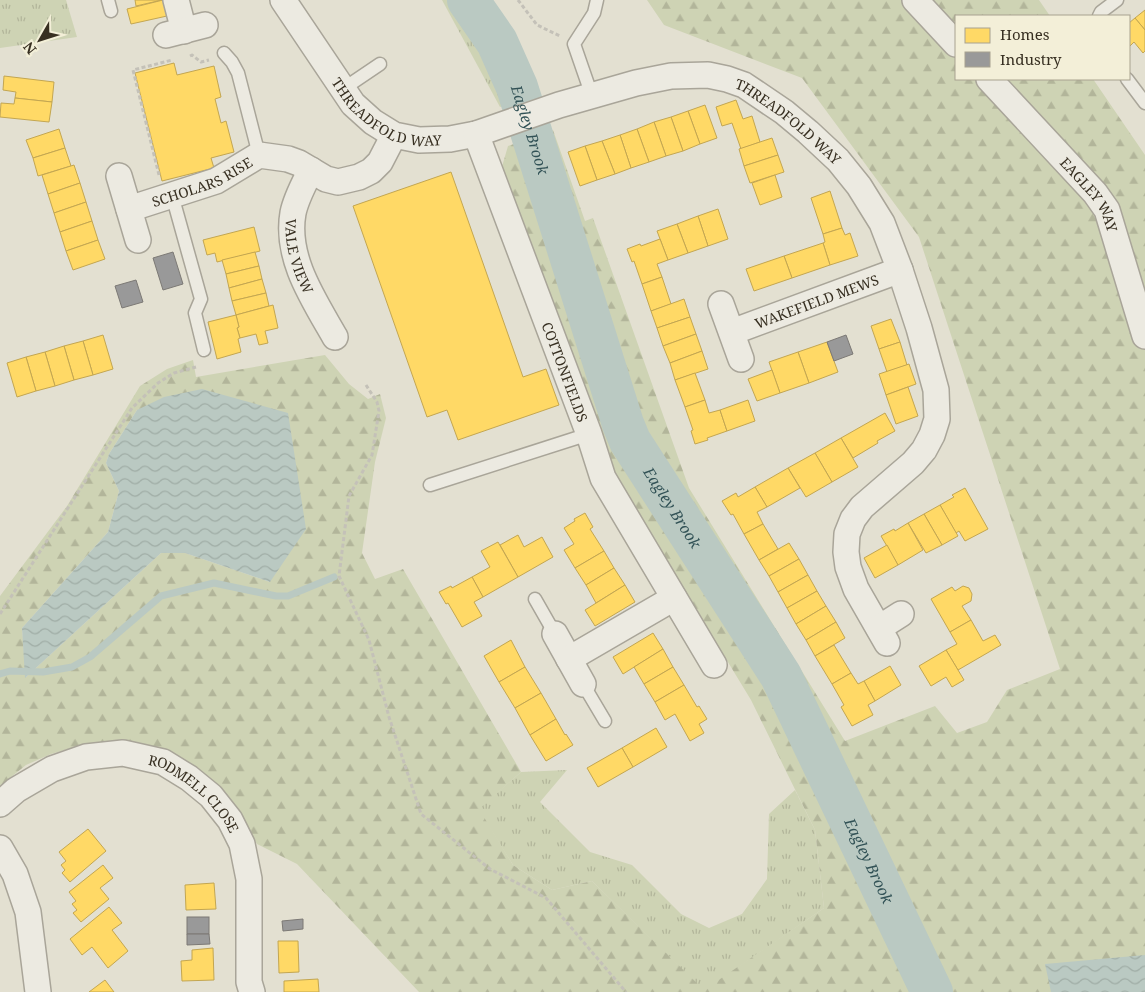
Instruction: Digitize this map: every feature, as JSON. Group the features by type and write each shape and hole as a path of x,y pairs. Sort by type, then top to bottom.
{"street":[{"path":"176,0 185,30"},
{"name":"THREADFOLD WAY","path":"282,0 353,104 373,122 394,135 419,140 450,139 485,131 559,105 636,83 671,76 708,74 744,85 784,112 838,160 859,186 882,223 919,328 936,390 937,419 932,435 924,450 913,463 862,507 853,519 847,534 846,552 848,567 856,589 883,635 901,614"},
{"path":"915,0 955,43"},
{"name":"EAGLEY WAY","path":"990,80 1095,193 1107,210 1145,336"},
{"name":"COTTONFIELDS","path":"485,131 603,478 714,665"},
{"name":"SCHOLARS RISE","path":"129,209 216,181 259,155 288,159 299,163 326,179 338,182 359,177 371,171 380,162 394,135"},
{"name":"VALE VIEW","path":"311,170 293,212 294,252 304,281 328,308 335,338"},
{"path":"119,176 138,240"},
{"name":"WAKEFIELD MEWS","path":"732,332 900,270"},
{"path":"720,304 741,359"},
{"path":"569,659 674,598"},
{"path":"555,634 583,684"},
{"name":"RODMELL CLOSE","path":"0,804 16,790 52,769 86,757 123,752 163,762 189,778 216,802 230,820 242,844 249,879 249,982 252,992"},
{"path":"0,848 16,874 28,912 38,992"}],"lane":[{"path":"592,96 574,44 594,13 597,0"},
{"path":"1100,15 1117,0"},
{"path":"220,54 232,62 238,73 259,155"},
{"path":"343,89 380,64"},
{"path":"1128,80 1145,103"},
{"path":"168,197 201,299 195,313 204,350"},
{"path":"430,485 588,434"},
{"path":"535,599 555,634"},
{"path":"583,684 605,721"}],"path":[{"path":"518,0 537,25 574,44"},
{"path":"184,57 192,55 201,62 220,54"},
{"path":"168,197 133,70 176,59"},
{"path":"0,614 132,408 158,383 174,373 203,363 205,360 204,350"},
{"path":"366,385 377,402 379,411 372,455 349,496 339,576 369,640 389,717 421,814 490,869 546,898 626,992"}],"green space":[{"path":"0,0 66,0 77,37 0,48"},
{"path":"442,0 481,0 538,97 500,107"},
{"path":"647,0 1039,0 1049,15 955,15 955,80 1094,80 1145,155 1145,992 419,992 297,864 257,844 234,805 205,774 169,751 123,740 85,744 51,754 26,765 0,786 0,596 67,506 140,386 167,369 193,360 196,377 325,355 349,384 368,399 380,394 386,418 375,462 362,553 375,579 403,569 521,772 479,809 513,865 552,890 592,881 704,990 824,908 815,830 751,700 613,473 501,170 508,146 553,130 585,221 593,218 689,488 845,741 935,706 957,733 987,722 1007,690 1060,669 919,237 802,78 664,25","holes":["137,410 270,582 185,553 161,553 26,677 22,628 108,532 119,491 106,463 109,454"]},
{"path":"567,770 540,802 590,852 632,865 681,914 709,928 742,914 767,879 769,814 795,790 815,830 824,908 704,991 592,881 552,890 513,865 478,809 521,772"}],"water":[{"path":"202,389 288,413 306,529 270,582 185,553 161,553 25,678 22,628 108,532 119,491 106,463 109,454 137,410 164,397"},
{"path":"1145,955 1145,992 1051,992 1045,964"}],"building: Homes":[{"path":"135,0 162,0 136,6"},
{"path":"163,0 167,16 131,24 127,9"},
{"path":"1145,10 1145,30 1135,18"},
{"path":"1135,18 1145,30 1145,51 1143,53 1134,42 1130,46 1130,22"},
{"path":"174,63 177,75 214,66 221,97 215,99 221,123 226,121 234,152 211,158 214,168 162,181 135,73"},
{"path":"4,76 54,82 52,102 15,98 16,92 3,90"},
{"path":"15,98 52,102 49,122 0,117 1,103 14,104"},
{"path":"736,100 743,119 752,116 760,142 741,149 732,123 722,126 716,107"},
{"path":"705,105 717,138 700,144 688,111"},
{"path":"688,111 700,144 683,151 671,117"},
{"path":"671,117 683,151 666,156 654,122"},
{"path":"654,122 666,156 649,162 637,129"},
{"path":"59,129 65,148 33,158 26,140"},
{"path":"637,129 649,162 631,168 620,135"},
{"path":"620,135 631,168 615,174 602,141"},
{"path":"772,138 778,155 744,166 739,149"},
{"path":"602,141 615,174 597,180 585,146"},
{"path":"585,146 597,180 580,186 568,152"},
{"path":"65,148 71,166 38,176 33,158"},
{"path":"778,155 784,172 750,183 744,166"},
{"path":"74,165 80,183 48,194 42,175"},
{"path":"451,172 523,377 546,369 559,405 458,440 447,410 427,417 353,206"},
{"path":"775,175 782,197 760,205 752,183"},
{"path":"80,183 86,202 54,213 48,194"},
{"path":"830,191 842,228 823,234 811,198"},
{"path":"86,202 92,221 60,232 54,213"},
{"path":"718,209 728,239 708,246 698,216"},
{"path":"698,216 708,246 688,253 677,224"},
{"path":"92,221 98,240 66,251 60,232"},
{"path":"677,224 688,253 668,260 657,231"},
{"path":"254,227 260,251 217,262 215,253 207,255 203,240"},
{"path":"842,228 845,235 850,233 858,256 830,265 823,243 825,242 823,234"},
{"path":"660,239 668,260 657,264 662,277 642,284 634,261 632,262 627,249"},
{"path":"98,240 105,259 73,270 66,251"},
{"path":"823,243 830,265 792,278 784,256"},
{"path":"255,252 259,266 226,274 222,260"},
{"path":"784,256 792,278 754,291 746,269"},
{"path":"259,266 262,279 229,288 226,274"},
{"path":"662,277 671,304 651,311 642,284"},
{"path":"262,279 266,293 232,301 229,288"},
{"path":"266,293 269,306 236,315 232,301"},
{"path":"684,299 690,317 657,328 651,311"},
{"path":"273,305 278,328 265,331 268,343 259,345 256,334 240,338 236,315"},
{"path":"236,315 241,352 217,359 208,322"},
{"path":"690,317 696,334 663,346 657,328"},
{"path":"891,319 900,342 879,349 871,326"},
{"path":"696,334 702,351 670,363 663,346"},
{"path":"103,335 113,369 93,375 83,341"},
{"path":"83,341 93,375 74,380 64,346"},
{"path":"827,342 838,372 809,383 798,352"},
{"path":"900,342 907,365 887,372 879,349"},
{"path":"64,346 74,380 55,386 45,352"},
{"path":"702,351 708,369 675,380 670,363"},
{"path":"45,352 55,386 36,391 26,357"},
{"path":"798,352 809,383 780,393 769,362"},
{"path":"26,357 36,391 17,397 7,363"},
{"path":"909,364 916,384 886,395 879,374"},
{"path":"772,370 780,393 757,401 748,379"},
{"path":"695,373 705,400 685,407 675,380"},
{"path":"908,387 918,416 896,424 886,395"},
{"path":"705,400 709,413 720,410 727,431 695,444 691,431 693,430 685,407"},
{"path":"748,400 755,421 727,431 720,410"},
{"path":"885,413 895,431 853,458 841,438"},
{"path":"841,438 858,467 832,482 815,453"},
{"path":"815,453 832,482 806,497 788,468"},
{"path":"788,468 800,488 767,507 755,487"},
{"path":"755,487 767,507 757,512 763,524 744,534 733,514 731,515 722,501 736,493 738,497"},
{"path":"965,488 988,529 965,541 959,531 956,533 940,505 954,497 952,495"},
{"path":"940,505 958,536 942,545 924,514"},
{"path":"585,513 593,527 590,529 604,551 575,568 564,550 574,544 564,528 575,521 574,519"},
{"path":"924,514 942,545 926,553 908,523"},
{"path":"908,523 923,550 898,565 881,536 894,529 895,531"},
{"path":"763,524 778,549 759,560 744,534"},
{"path":"518,535 524,547 542,537 553,557 518,577 500,545"},
{"path":"498,542 518,577 483,597 472,577 490,567 481,551"},
{"path":"789,543 799,559 769,576 759,560"},
{"path":"887,545 898,565 875,578 864,558"},
{"path":"604,551 614,568 586,585 575,568"},
{"path":"799,559 808,575 778,592 769,576"},
{"path":"614,568 625,585 596,603 586,585"},
{"path":"808,575 817,591 787,608 778,592"},
{"path":"472,577 483,597 474,602 482,616 462,627 439,592 451,586 452,588"},
{"path":"625,585 635,602 595,626 585,610"},
{"path":"963,586 969,588 972,594 971,601 962,606 971,620 950,632 931,599 952,587 955,591"},
{"path":"817,591 826,606 796,624 787,608"},
{"path":"826,606 836,622 806,640 796,624"},
{"path":"971,620 983,641 995,635 1001,645 958,670 946,650 957,644 950,632"},
{"path":"836,622 845,638 815,656 806,640"},
{"path":"653,633 663,649 623,674 613,657"},
{"path":"511,640 525,667 499,682 484,656"},
{"path":"834,645 851,673 832,684 815,656"},
{"path":"663,649 673,667 644,684 634,667"},
{"path":"946,650 964,680 952,687 946,677 931,686 919,666"},
{"path":"890,666 901,685 875,701 864,681"},
{"path":"525,667 541,693 515,708 499,682"},
{"path":"673,667 684,685 655,702 644,684"},
{"path":"851,673 858,684 864,681 875,701 868,705 873,715 852,726 841,707 844,705 832,684"},
{"path":"684,685 697,707 699,706 707,719 699,724 704,733 690,741 675,714 665,720 655,702"},
{"path":"541,693 556,719 530,735 515,708"},
{"path":"556,719 573,745 546,761 530,735"},
{"path":"656,728 667,747 633,767 622,748"},
{"path":"622,748 633,767 598,787 587,768"},
{"path":"88,829 106,851 70,882 62,873 65,870 61,865 66,861 59,852"},
{"path":"103,865 113,878 100,888 109,899 81,922 73,913 77,910 72,904 76,901 69,892"},
{"path":"214,883 216,909 186,910 185,885"},
{"path":"109,907 122,923 112,930 128,951 108,968 92,947 82,955 70,939"},
{"path":"278,941 298,941 299,972 279,973"},
{"path":"213,948 214,980 182,981 181,961 192,960 192,950"},
{"path":"318,979 319,992 284,992 284,981"},
{"path":"105,980 114,992 89,992"}],"building: Industry":[{"path":"173,252 183,284 163,290 153,258"},
{"path":"136,280 143,302 122,308 115,286"},
{"path":"846,335 853,354 834,361 827,342"},
{"path":"187,917 209,917 209,934 187,934"},
{"path":"303,919 303,929 283,931 282,921"},
{"path":"187,934 209,934 210,944 187,945"}],"waterway":[{"name":"Eagley Brook","path":"468,0 497,42 517,87 630,441 781,676 932,992"},
{"path":"0,674 10,671 43,672 72,667 90,657 161,596 214,583 276,596 288,596 334,577"}]}
